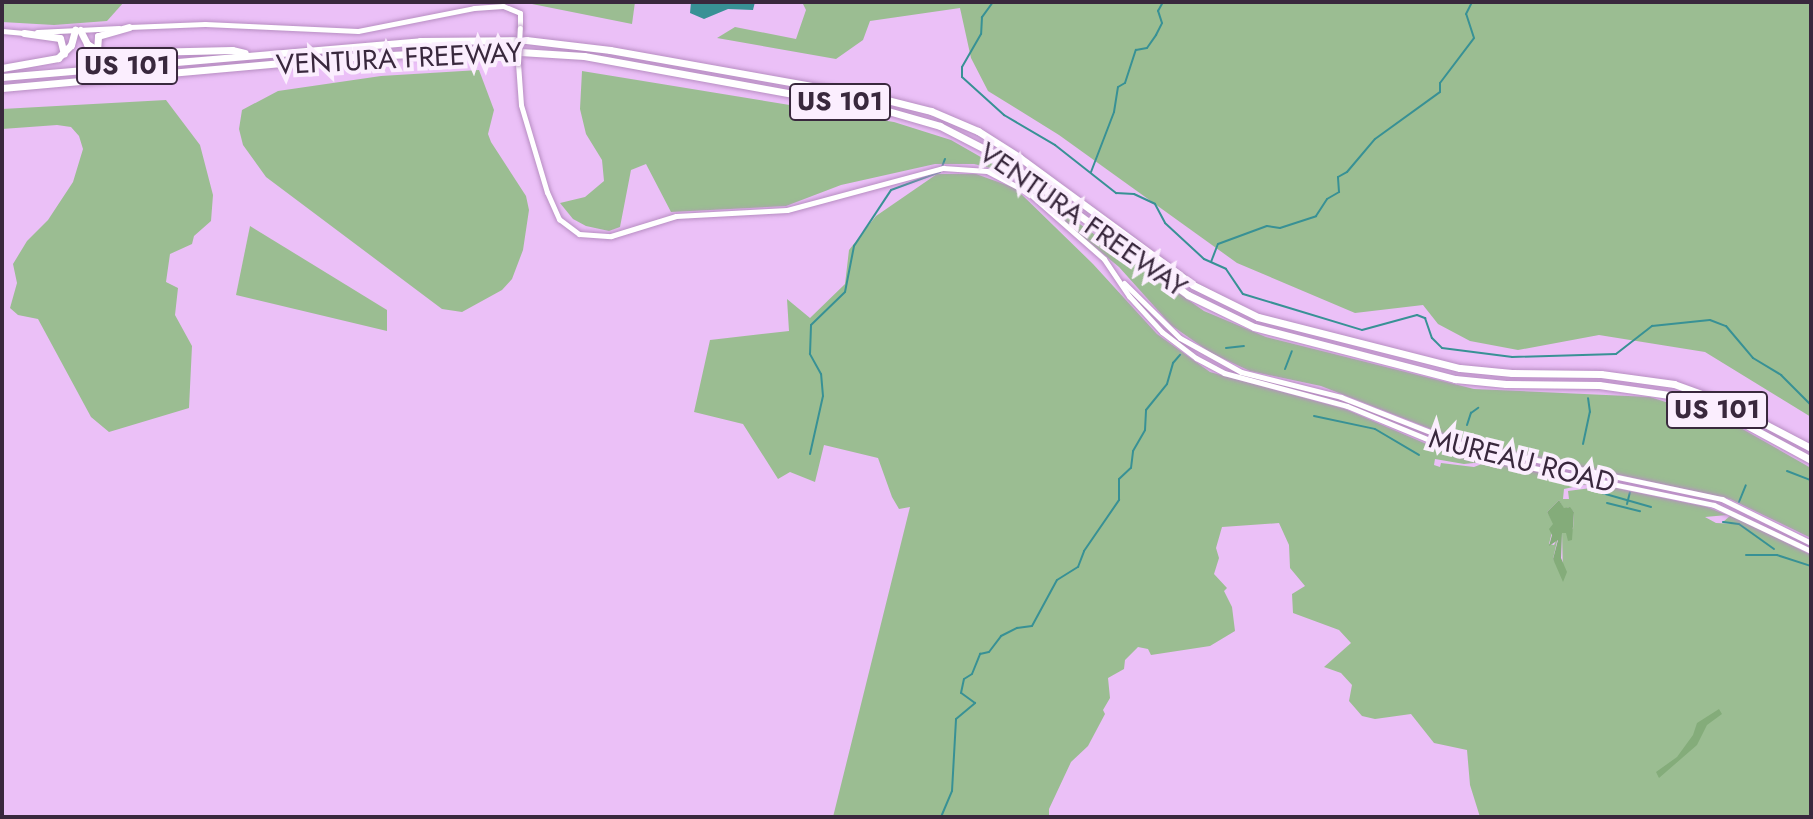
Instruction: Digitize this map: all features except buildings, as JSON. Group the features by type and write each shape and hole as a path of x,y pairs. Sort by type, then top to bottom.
{"highway":[{"path":"97,51 98,36 129,27"},
{"path":"77,30 87,44 97,51 232,50 251,54"},
{"path":"2,68 64,54 77,30"},
{"path":"24,33 60,38 64,54"},
{"name":"VENTURA FREEWAY","path":"2,77 434,40 526,40 610,50 907,104 958,122 998,143 1183,278 1212,296 1258,317 1460,368 1512,373 1613,374 1674,384 1721,401 1811,448"},
{"name":"VENTURA FREEWAY","path":"2,88 352,57 488,50 584,56 888,111 940,126 1000,157 1188,295 1254,327 1455,379 1506,384 1613,386 1669,395 1726,414 1811,460"}],"main road":[{"name":"MUREAU ROAD","path":"129,27 205,24 358,31 487,6 510,7 520,13 518,63 521,105 547,192 559,219 579,234 611,236 676,216 787,210 931,170 971,167 1000,175 1029,193 1104,259 1123,283 1190,346 1241,372 1341,397 1461,444 1712,496 1811,543"},
{"path":"2,31 24,33 129,27"},
{"name":"MUREAU ROAD","path":"1123,283 1129,296 1175,343 1235,377 1347,406 1461,453 1714,505 1811,551"}],"shaded area":[{"path":"2,2 124,2 107,21 54,25 2,22"},
{"path":"522,2 635,2 632,24"},
{"path":"691,2 755,2 753,10 728,9 704,19 690,13"},
{"path":"802,2 1811,2 1811,417 1705,352 1599,335 1518,350 1470,341 1438,324 1423,305 1355,313 1237,263 1059,135 988,91 971,58 960,8 870,21 863,40 836,59 717,38 735,27 796,39 806,10"},
{"path":"479,70 494,110 488,134 526,196 529,210 523,250 512,279 502,290 462,312 442,309 266,177 243,145 239,129 242,110 278,91 381,76"},
{"path":"582,71 894,122 951,140 1007,172 974,164 935,164 841,185 786,206 671,212 646,164 631,170 620,227 609,231 586,226 573,219 560,203 585,197 604,181 602,160 586,134 580,109"},
{"path":"166,100 200,145 213,195 211,221 194,236 192,244 170,254 166,282 178,288 175,315 192,346 189,408 109,432 91,417 38,319 18,315 10,308 17,283 13,264 73,182 83,149 79,136 71,127 57,125 2,129 2,109"},
{"path":"937,174 976,174 1015,188 1093,264 1157,334 1210,372 1345,409 1443,451 1483,462 1464,464 1435,459 1434,465 1440,467 1441,463 1474,467 1487,462 1592,483 1564,489 1563,499 1569,499 1568,491 1591,488 1596,484 1707,507 1727,515 1705,517 1716,523 1738,524 1774,549 1740,524 1723,522 1731,515 1811,555 1811,817 1480,817 1470,785 1467,750 1434,743 1411,714 1375,719 1362,716 1349,701 1352,685 1341,673 1324,667 1351,643 1339,630 1293,613 1292,594 1305,586 1290,568 1289,545 1279,523 1222,527 1214,574 1227,588 1224,591 1232,607 1235,631 1210,646 1151,655 1148,649 1138,647 1125,660 1124,669 1108,678 1110,698 1103,710 1105,714 1088,746 1071,762 1049,809 1049,817 833,817 910,507 899,509 878,458 824,445 815,482 790,472 778,479 743,424 694,412 710,340 789,331 787,299 810,318 845,284 849,250 876,216","holes":["1559,500 1564,509 1569,507 1574,512 1573,529 1562,532 1563,575 1553,559 1558,537 1554,545 1549,544 1554,524 1547,512"]},
{"path":"1064,213 1204,311 1266,337 1474,389 1650,397 1732,423 1811,468 1811,538 1730,499 1459,440 1321,386 1250,371 1211,353 1171,325 1119,267 1061,219"},
{"path":"250,226 387,310 387,331 236,295"},
{"path":"1559,500 1564,508 1570,507 1574,512 1572,540 1568,541 1566,533 1562,533 1561,558 1567,572 1563,582 1553,559 1558,540 1549,546 1552,535 1549,529 1553,524 1547,512"},
{"path":"1719,709 1722,714 1707,725 1697,745 1659,778 1656,772 1677,757 1693,735 1697,723"}],"waterway":[{"path":"993,2 982,17 981,34 962,67 962,77 1004,115 1055,145 1116,193 1134,194 1155,204 1165,223 1204,259 1226,269 1243,294 1362,330 1417,315 1425,318 1432,338 1442,348 1512,357 1616,354 1652,326 1710,320 1726,326 1753,358 1781,375 1811,405"},
{"path":"1091,172 1114,112 1118,87 1125,83 1136,50 1147,48 1156,35 1162,23 1158,11 1163,2"},
{"path":"1211,262 1218,244 1267,226 1280,228 1316,216 1327,199 1339,192 1338,177 1347,172 1375,139 1440,92 1440,83 1474,38 1466,14 1472,2"},
{"path":"810,454 823,396 821,374 810,354 811,325 845,292 854,246 891,190 940,172 945,159"},
{"path":"1226,348 1244,346"},
{"path":"1285,369 1292,351"},
{"path":"941,817 952,791 956,719 975,703 961,693 964,679 972,674 980,654 989,652 1001,636 1017,628 1032,626 1057,580 1078,567 1084,551 1119,500 1119,479 1131,468 1133,451 1145,430 1146,410 1167,384 1173,363 1180,355"},
{"path":"1583,444 1590,412 1588,398"},
{"path":"1467,425 1471,413 1478,408"},
{"path":"1314,416 1375,429 1419,455"},
{"path":"1787,471 1811,480"},
{"path":"1739,502 1746,485"},
{"path":"1627,504 1630,492"},
{"path":"1602,493 1651,507"},
{"path":"1607,503 1640,511"},
{"path":"1723,522 1739,524 1774,549"},
{"path":"1746,555 1777,555 1811,566"}]}
